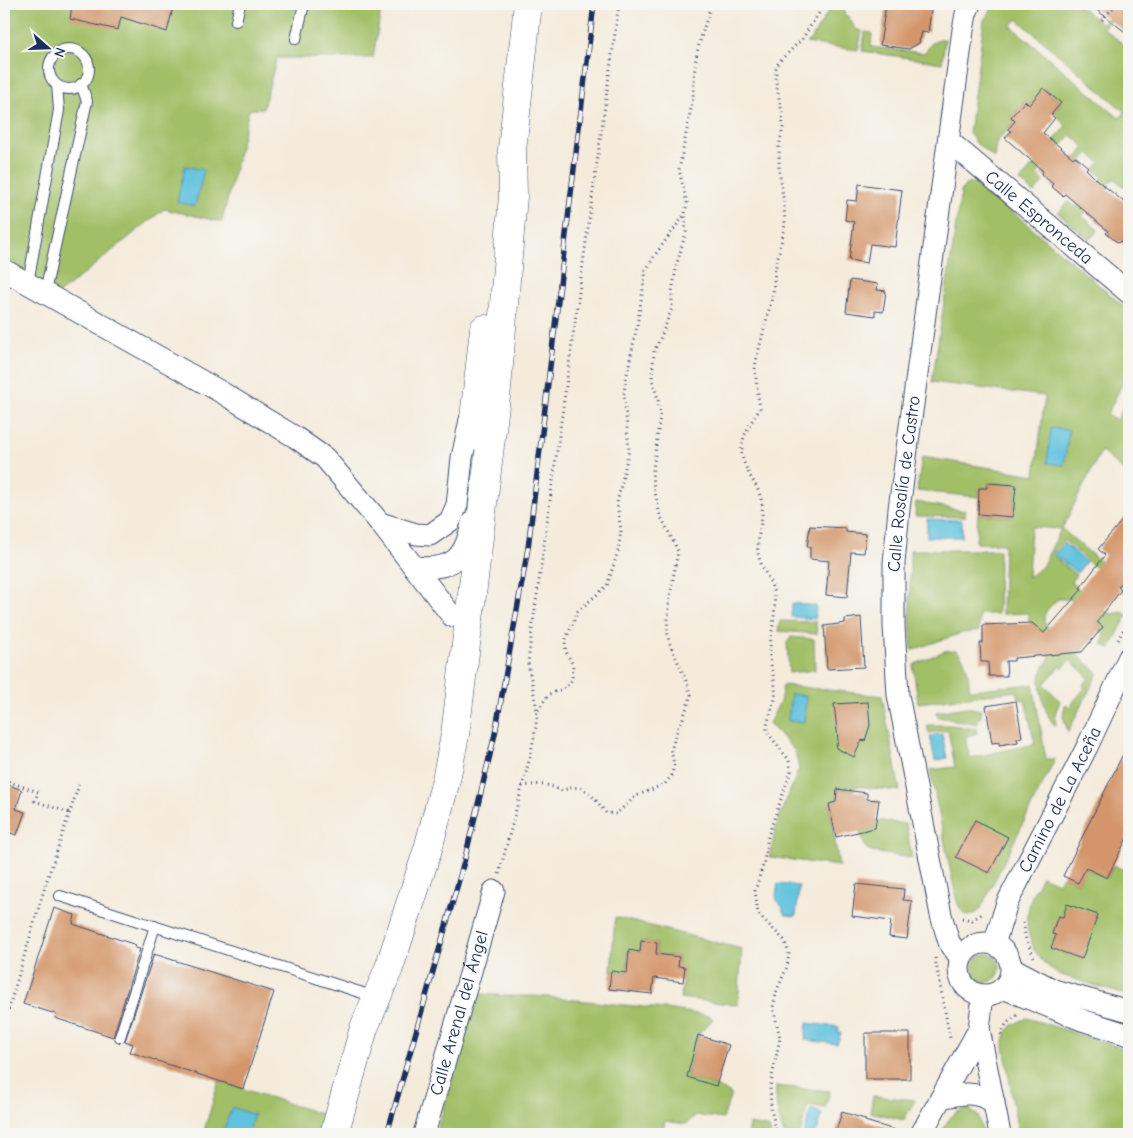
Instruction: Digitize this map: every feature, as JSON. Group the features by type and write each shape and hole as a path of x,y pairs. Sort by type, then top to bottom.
{"street":[{"path":"376,997 379,967 427,799 438,738 459,556 514,196 512,150 528,4"},
{"name":"Calle Rosalía de Castro","path":"961,959 949,942 941,915 898,694 894,626 894,564 899,509 966,14 970,4"},
{"name":"Calle Espronceda","path":"949,141 1129,293"},
{"path":"4,270 222,392 325,458 380,523 452,616"},
{"path":"430,535 450,522 457,505 462,458 489,368"},
{"path":"334,1134 364,1028 389,968 428,849 446,780 455,735 489,368"},
{"path":"380,523 416,534 430,535 459,556 464,575 465,590 451,712 455,735"},
{"path":"414,567 431,569 440,567 450,564 459,556"},
{"name":"Camino de La Aceña","path":"994,944 1007,903 1088,747 1123,650"},
{"name":"Calle Arenal del Ángel","path":"424,1134 494,891"},
{"path":"921,1134 979,1029 993,992 1010,979 1012,968 1009,958 1003,950 994,944 981,943 969,948 961,959 960,975 968,989 993,992 1129,1035"},
{"path":"1012,968 1054,990 1129,1011"},
{"path":"979,1029 1000,1134"},
{"path":"941,1098 969,1093 982,1095 994,1102"}],"lane":[{"path":"236,22 240,4"},
{"path":"296,39 304,4"},
{"path":"68,49 80,52 88,62 88,74 81,84 70,88 57,84 52,80 49,66 56,54 61,50 68,49"},
{"path":"36,288 59,110 57,84"},
{"path":"36,288 87,101 81,84"},
{"path":"60,896 376,997"},
{"path":"120,1037 155,926"}],"path":[{"path":"494,891 530,757 537,710 528,663 619,4"},
{"path":"522,786 550,785 562,791 569,788 582,789 591,794 606,813 616,814 636,796 665,784 672,775 674,764 671,751 691,695 669,642 667,630 670,596 678,551 660,515 652,478 660,415 658,399 652,379 654,350 672,308 672,292 677,263 686,232 685,214 687,203 679,170 692,98 695,64 711,4"},
{"path":"777,1134 770,1109 770,1087 780,1038 773,1007 777,990 787,967 789,953 784,940 758,914 755,891 764,862 768,836 791,771 789,760 767,732 766,726 775,699 775,686 770,656 775,614 774,594 758,553 762,519 758,487 744,465 741,448 748,425 760,409 755,371 756,361 772,294 785,225 779,169 782,113 776,81 776,67 778,62 802,39 825,4"},
{"path":"1102,20 1116,4"},
{"path":"537,710 549,694 565,688 572,680 573,665 566,652 565,641 578,611 607,586 618,551 621,531 617,503 629,450 624,394 646,270 685,214"},
{"path":"1123,650 1129,619"},
{"path":"4,780 38,792 35,801 70,813"},
{"path":"4,1024 47,880 79,785"},
{"path":"959,914 962,918 972,920 981,916 985,908"},
{"path":"1024,921 1023,930 1026,940 1036,959"},
{"path":"1001,1038 1001,1032 1006,1024 1021,1014"}],"green space":[{"path":"4,4 382,4 373,58 277,58 263,108 249,110 222,222 164,209 56,296 4,267"},
{"path":"833,4 842,4 845,8 844,15 849,17 855,29 862,31 858,50 806,43 812,38"},
{"path":"995,4 1077,4 1102,24 1119,4 1123,4 1103,28 1129,49 1129,180 1124,187 1114,178 1082,216 1098,230 1089,240 1058,213 1068,202 1076,207 1103,177 1094,170 1100,163 1089,153 1081,162 1077,158 1085,147 1071,135 1037,174 1044,181 1034,193 1020,181 1066,126 1054,112 1061,103 1044,88 1029,105 1024,102 1011,117 1015,121 996,143 994,158 976,143 969,133 984,20","holes":["1017,19 1125,112 1119,118 1011,26"]},
{"path":"865,32 872,33 871,47 924,53 931,44 939,39 945,39 942,63 862,51"},
{"path":"975,182 981,185 1129,311 1129,370 1107,415 1117,420 1129,395 1129,476 1101,451 1062,529 1129,586 1129,597 1122,590 1123,588 1091,564 1064,540 1052,555 1076,575 1071,582 1107,612 1112,614 1122,612 1127,615 1110,649 1102,644 1105,635 1100,631 1103,627 1070,599 1058,599 1045,614 1044,621 1046,626 1098,673 1068,732 1063,716 1065,704 1069,707 1085,688 1083,686 1089,678 1070,660 1063,668 1060,666 1044,684 1060,701 1055,714 1056,726 1046,711 1040,682 1041,674 1050,655 1049,639 1029,620 1028,613 1002,614 1004,544 976,543 978,514 1013,517 1016,485 988,483 987,488 979,488 978,497 917,491 922,457 1035,475 1045,396 932,382 961,192 965,185","holes":["1031,527 1061,529 1042,567 1028,577"]},
{"path":"916,502 965,511 965,517 915,516"},
{"path":"910,550 999,550 998,614 979,614 979,631 962,633 912,650"},
{"path":"780,621 816,622 817,634 778,631"},
{"path":"791,637 814,639 815,670 789,673 787,643"},
{"path":"956,650 965,663 970,690 1033,684 1046,759 1055,759 980,910 971,915 967,915 962,911 956,898 930,770 955,767 948,730 929,733 927,725 952,725 977,729 977,733 965,737 970,758 1035,744 1025,700 1019,699 1017,691 918,703 913,665 944,651"},
{"path":"783,685 882,696 900,791 855,786 853,791 837,789 836,802 829,804 839,866 769,857 779,817 799,769 795,751 769,723 780,702"},
{"path":"967,707 981,710 981,717 977,719 978,724 938,717 936,712"},
{"path":"876,820 906,824 912,858 872,852 865,847 860,832 875,828"},
{"path":"1114,865 1129,873 1129,996 1058,974 1044,963 1034,950 1027,929 1028,911 1032,895 1042,876 1058,883 1063,876 1078,883 1086,868 1107,878"},
{"path":"615,917 742,949 738,1005 680,998 683,982 678,966 679,957 656,954 657,943 641,941 640,952 629,951 627,973 611,971"},
{"path":"986,954 996,958 1000,968 996,978 986,982 976,978 972,968 976,958"},
{"path":"483,994 536,996 673,1010 710,1016 713,1019 698,1035 687,1077 718,1087 731,1094 723,1119 696,1115 686,1124 665,1121 662,1134 436,1134 476,996"},
{"path":"1027,1018 1129,1050 1129,1134 1018,1134 1004,1045 1008,1030"},
{"path":"219,1081 327,1116 322,1134 203,1134"},
{"path":"776,1086 830,1091 825,1108 808,1105 800,1134 784,1134 777,1110"},
{"path":"873,1096 915,1100 904,1120 870,1112"},
{"path":"969,1109 978,1116 983,1134 941,1134 951,1117 958,1111"},
{"path":"749,1124 768,1127 771,1134 747,1134"}],"water":[{"path":"185,166 204,170 195,206 177,202"},
{"path":"1051,428 1069,430 1064,465 1047,463"},
{"path":"927,519 962,520 962,537 927,537"},
{"path":"1064,543 1086,562 1077,573 1054,555"},
{"path":"792,603 816,606 815,619 791,617"},
{"path":"791,694 806,696 804,722 788,721"},
{"path":"942,734 947,758 935,761 930,736"},
{"path":"778,884 799,886 796,916 785,915 783,907 777,900"},
{"path":"807,1023 839,1027 838,1032 841,1033 837,1044 805,1040"},
{"path":"232,1107 254,1115 248,1134 222,1134"},
{"path":"811,1109 822,1113 816,1134 804,1134"}],"building":[{"path":"72,4 174,4 167,32 121,17 118,30 70,19"},
{"path":"886,4 932,4 928,33 922,32 919,43 909,49 880,45"},
{"path":"1089,4 1129,4 1129,35"},
{"path":"1043,88 1061,103 1051,115 1055,118 1043,133 1073,158 1075,156 1088,167 1086,169 1097,180 1129,206 1129,249 1106,233 1108,231 1065,194 1063,196 1051,186 1053,184 1041,174 1043,171 1005,138 1011,131 1008,129 1015,121 1011,117 1025,101 1029,105"},
{"path":"859,184 902,190 895,247 870,244 867,263 849,260 854,222 845,220 847,200 857,201"},
{"path":"850,280 878,284 877,290 886,291 883,312 875,311 875,316 846,312"},
{"path":"987,483 1016,485 1013,517 978,514 979,488 987,488"},
{"path":"1129,512 1129,574 1118,587 1121,590 1097,622 1103,627 1082,652 1014,658 1014,661 1006,661 1007,676 989,676 988,662 981,662 980,643 983,643 983,625 1032,623 1044,633 1082,589 1080,588 1105,555 1098,549"},
{"path":"810,526 846,528 846,532 866,534 864,553 851,552 847,597 826,595 829,561 810,559 810,547 807,547"},
{"path":"861,617 864,667 827,669 824,626 845,623 845,619"},
{"path":"1016,701 1022,737 1017,738 1018,742 999,745 999,742 992,743 986,706"},
{"path":"868,702 870,725 865,741 862,740 854,757 836,748 838,740 834,704"},
{"path":"1129,742 1129,834 1107,878 1086,868 1078,883 1063,876"},
{"path":"4,783 22,790 16,809 25,812 17,835 7,832 6,836 4,836"},
{"path":"837,789 867,793 867,799 879,800 875,828 836,837 829,804 836,802"},
{"path":"975,820 1008,837 989,873 956,857"},
{"path":"856,884 904,889 903,900 912,901 907,939 889,937 891,921 852,916"},
{"path":"1067,904 1098,915 1082,959 1051,948 1056,935 1052,934 1055,924 1058,916 1063,917"},
{"path":"54,908 75,915 73,924 136,945 135,948 140,949 113,1037 55,1018 56,1014 23,1004"},
{"path":"641,941 657,943 656,954 679,957 678,966 685,967 683,982 654,978 652,994 609,989 611,971 627,973 629,950 640,952"},
{"path":"154,954 274,992 243,1089 130,1052 133,1044 125,1041"},
{"path":"865,1033 910,1033 910,1079 865,1079"},
{"path":"698,1035 729,1045 716,1086 687,1077"},
{"path":"842,1112 895,1130 894,1134 835,1134"}],"railway":[{"path":"387,1134 464,862 495,734 528,548 594,4"}]}
